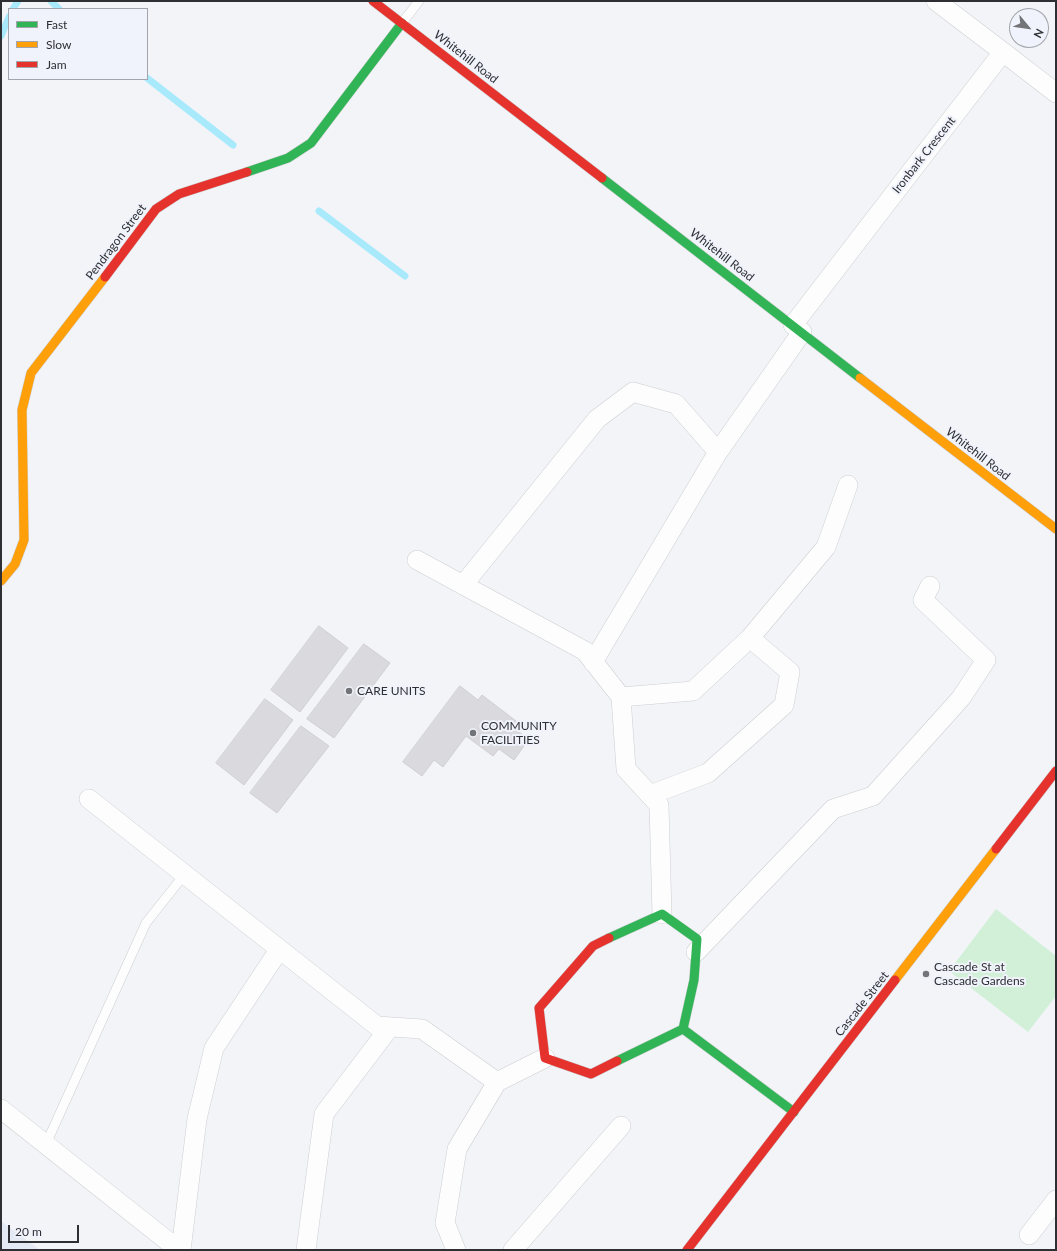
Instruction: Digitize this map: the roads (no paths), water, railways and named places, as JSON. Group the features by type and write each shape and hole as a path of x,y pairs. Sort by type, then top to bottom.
{"street":[{"name":"Whitehill Road","path":"373,1 798,328 1056,529"},
{"path":"936,1 1056,93"},
{"name":"Pendragon Street","path":"1,581 15,564 24,540 22,410 31,373 156,209 178,194 288,158 311,143 402,23"},
{"name":"Ironbark Crescent","path":"593,662 718,452 798,328 1003,52"},
{"path":"463,585 597,419 633,392 676,404 718,452"},
{"path":"621,697 693,691 750,638 826,548 848,485"},
{"path":"417,560 585,651 621,697 626,769 659,805 662,914"},
{"path":"696,952 833,808 873,796 961,698 986,660 923,600 930,586"},
{"path":"650,795 708,773 784,705 790,672 750,638"},
{"name":"Cascade Street","path":"687,1250 1056,771"},
{"path":"90,799 184,875 377,1026 422,1029 497,1082"},
{"path":"662,914 697,939 694,980 683,1029"},
{"path":"545,1058 539,1008 593,946 662,914"},
{"path":"180,1250 197,1119 214,1048 279,950"},
{"path":"306,1250 324,1114 390,1027"},
{"path":"683,1029 794,1112"},
{"path":"456,1250 445,1223 457,1149 497,1082 545,1058 591,1074 683,1029"},
{"path":"1,1109 180,1250"},
{"path":"513,1250 621,1126"},
{"path":"1029,1235 1056,1200"}],"lane":[{"path":"402,23 419,1"},
{"path":"46,1144 146,923 184,875"}],"waterway":[{"path":"14,8 18,1"},
{"path":"51,1 58,8"},
{"path":"1,36 8,19"},
{"path":"148,79 233,145"},
{"path":"319,211 405,276"}],"place":[{"name":"CARE UNITS","path":"349,691"},
{"name":"COMMUNITY FACILITIES","path":"473,733"},
{"name":"Cascade St at Cascade Gardens","path":"926,974"}]}
